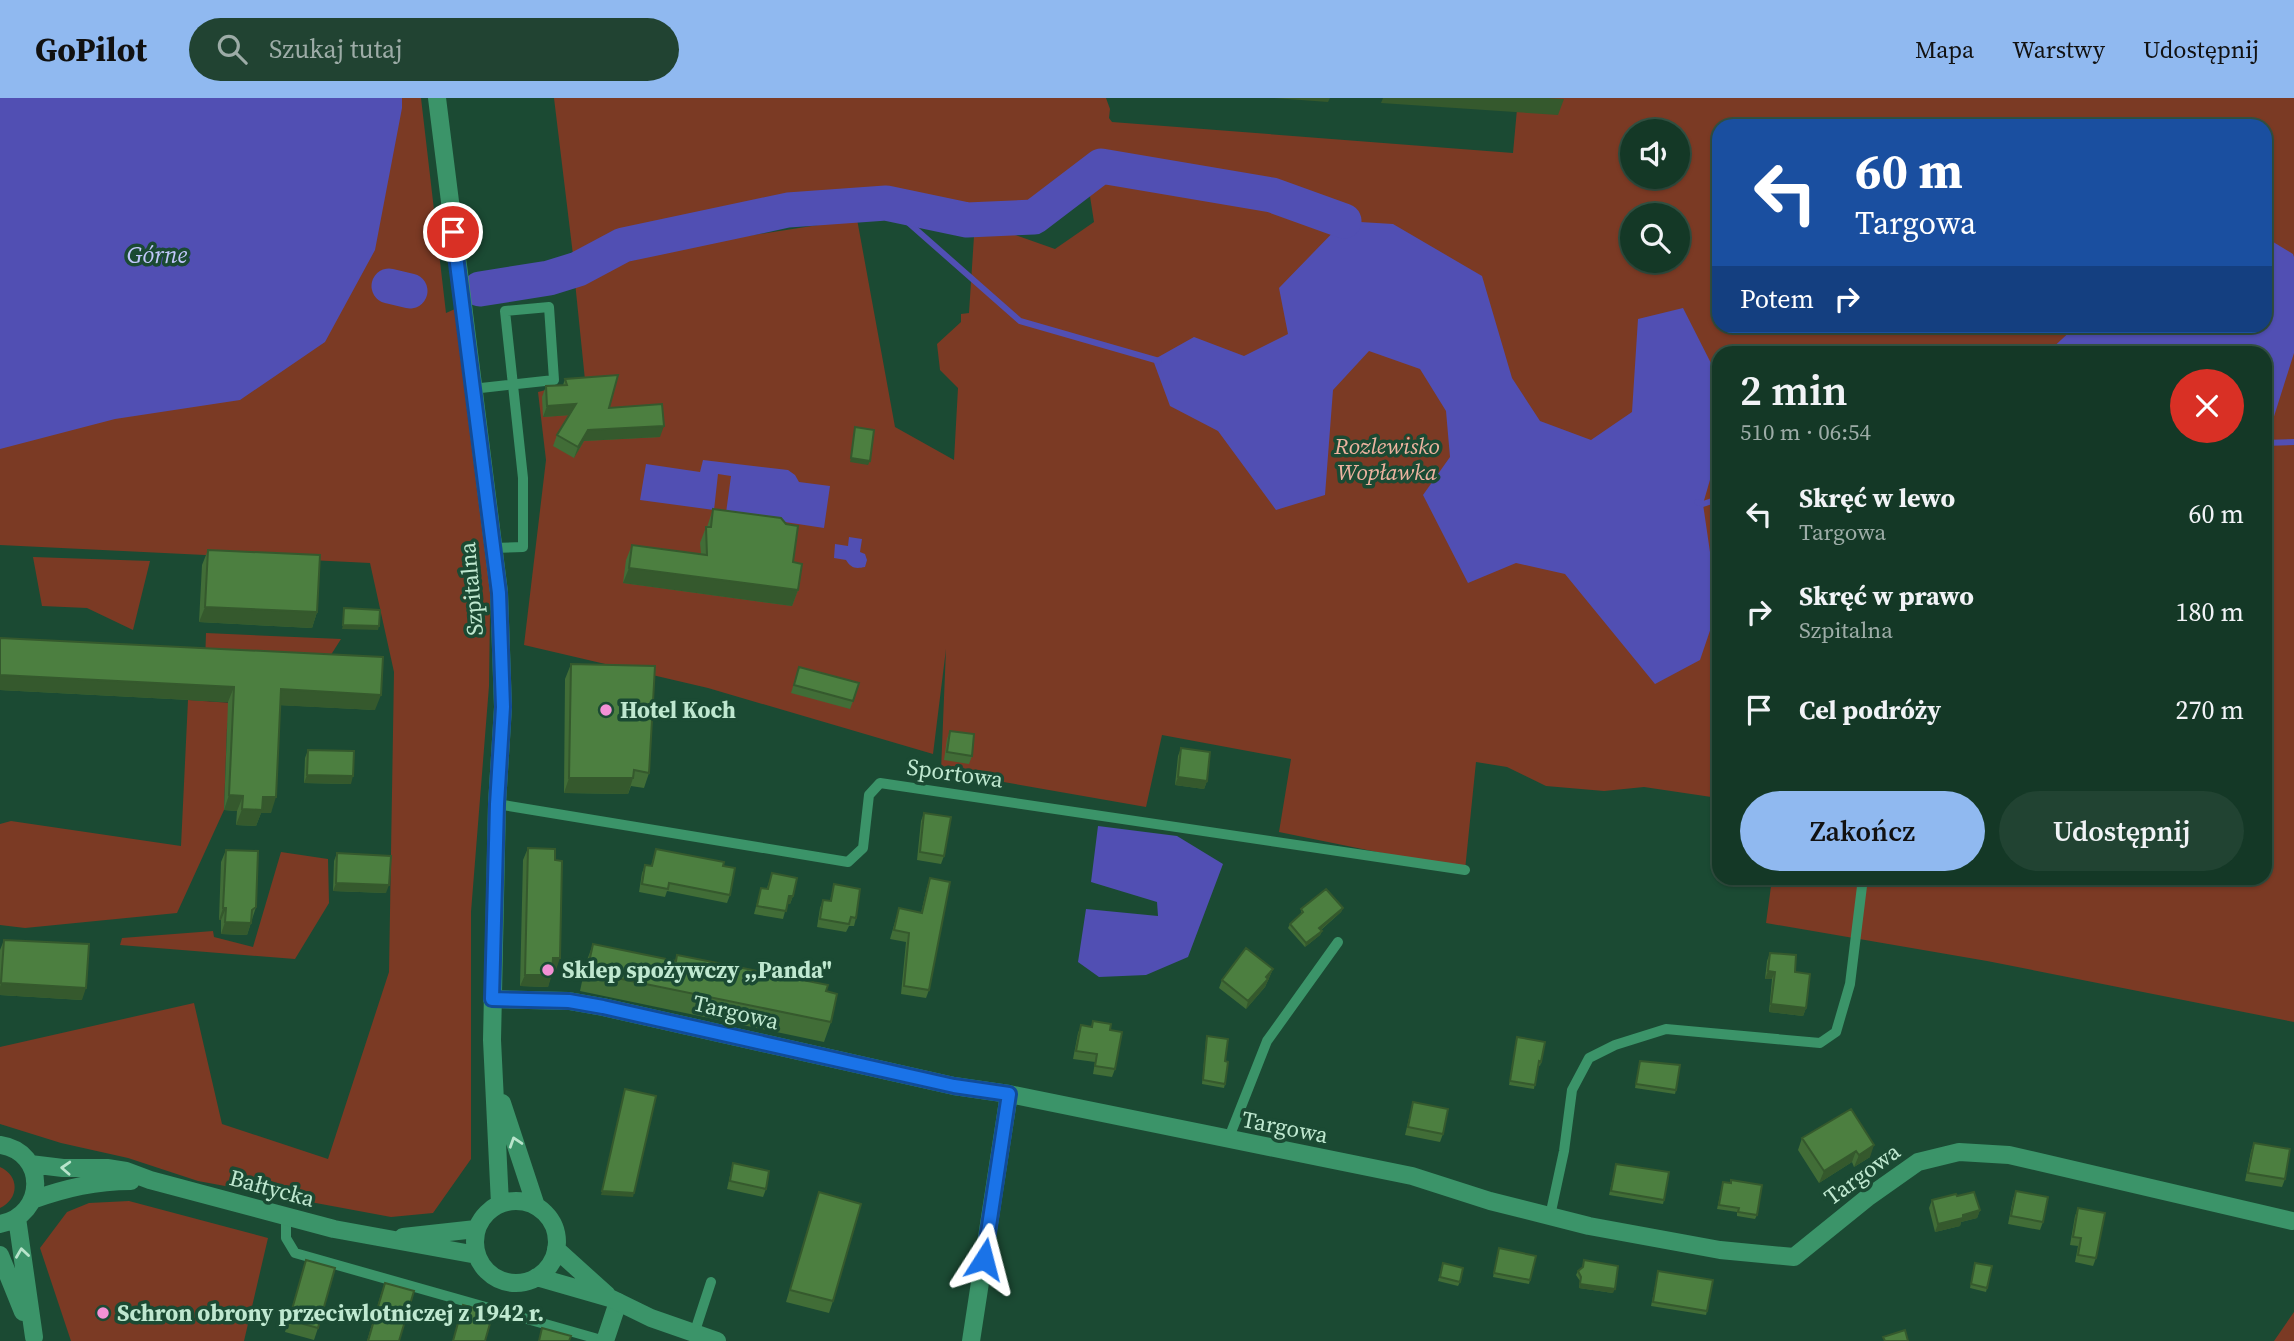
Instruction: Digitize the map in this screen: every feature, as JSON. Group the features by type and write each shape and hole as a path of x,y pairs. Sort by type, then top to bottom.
{"street":[{"name":"Szpitalna","path":"437,98 499,593 503,707 497,804 492,999 500,1203"},
{"name":"Targowa","path":"492,999 569,1001 603,1007 954,1086 1009,1094 1412,1176 1490,1201 1589,1226 1720,1250 1794,1257 1867,1198 1918,1162 1959,1152 2010,1156 2292,1221"},
{"name":"Szpitalna","path":"494,1079 536,1206"},
{"path":"971,1341 1009,1094"},
{"path":"0,1145 14,1149 30,1164 35,1176 32,1200 8,1221 34,1339"},
{"name":"Bałtycka","path":"30,1164 126,1171 286,1217 382,1239 477,1255"},
{"name":"Bałtycka","path":"32,1200 66,1188 101,1181 150,1180"},
{"path":"519,1201 536,1206 553,1224 557,1236 553,1260 537,1277 526,1282 502,1281 491,1275 477,1255 475,1247 477,1229 485,1214 500,1203 519,1201"},
{"name":"Bałtycka","path":"382,1239 477,1229"},
{"path":"556,1249 614,1300"},
{"path":"0,1255 34,1339"},
{"path":"537,1277 614,1300 651,1318 717,1341"},
{"path":"605,1341 614,1300"}],"lane":[{"path":"472,389 513,385 554,380 549,307 505,311 513,385 523,478 523,547 492,548"},
{"name":"Sportowa","path":"497,804 848,862 863,848 869,795 880,783 1465,870"},
{"path":"1550,1216 1564,1151 1572,1090 1589,1058 1615,1045 1666,1029 1820,1043 1836,1032 1850,984 1862,885"},
{"path":"1228,1140 1267,1041 1338,942"},
{"path":"286,1217 286,1238 295,1253 605,1341"},
{"path":"694,1334 711,1282"}],"green space":[{"path":"0,98 421,98 446,313 455,309 491,538 489,686 471,912 471,1159 433,1213 391,1217 198,1181 128,1158 61,1143 0,1124 0,1047 194,1003 222,1124 328,1159 389,972 394,672 370,563 0,545"},
{"name":"Rozlewisko Wopławka","path":"554,98 1106,98 1112,122 1513,153 1518,98 2294,98 2294,1022 1987,961 1766,923 1771,885 2272,885 2272,346 1712,346 1712,797 1644,787 1604,791 1546,786 1507,767 1476,762 1465,870 1279,832 1291,759 1162,735 1146,807 941,771 946,649 933,754 708,688 524,645 546,460 538,392 585,380 575,282 630,254 857,219 895,427 954,460 958,388 940,370 937,344 961,322 961,314 969,313 975,221 1055,249 1094,222 1087,177 1034,217 967,220 886,203 788,210 623,245 578,269 573,255"},
{"path":"33,557 150,561 133,630 87,608 42,606"},
{"path":"206,633 341,639 322,669 205,663"},
{"path":"188,700 232,703 227,727 224,810 177,913 25,928 0,925 0,824 11,821 181,846"},
{"path":"281,852 328,859 329,903 295,959 120,945 122,938 213,931 214,937 253,947"},
{"path":"0,1167 11,1176 15,1188 11,1199 0,1208"},
{"path":"129,1201 268,1238 244,1341 71,1341 40,1248 67,1212 89,1203"},
{"path":"2294,1312 2294,1341 2274,1341"}],"water":[{"name":"Górne","path":"0,98 402,98 375,250 325,342 240,400 115,419 0,449"},
{"path":"1344,221 1393,224 1482,276 1512,378 1540,421 1591,440 1632,412 1638,319 1683,308 1712,365 1712,473 1703,504 1712,566 1712,625 1700,660 1655,684 1565,574 1516,563 1468,583 1423,495 1450,457 1446,411 1420,369 1369,351 1333,390 1325,495 1276,510 1218,431 1170,406 1153,360 1194,337 1244,356 1288,334 1279,288"},
{"path":"2272,241 2293,254 2294,353 2272,423 2272,346 2055,346 2068,333 2272,333"},
{"path":"703,460 788,470 799,482 830,486 824,528 726,513 731,476 718,474 714,510 640,500 646,464 700,472"},
{"path":"849,537 862,539 860,552 865,554 867,560 865,567 854,567 846,560 834,558 835,544 848,546"},
{"path":"1098,826 1177,836 1223,864 1188,957 1146,975 1099,977 1078,962 1086,909 1158,916 1157,902 1091,882"}],"building":[{"path":"618,375 609,408 662,404 664,426 588,430 578,447 557,435 576,404 547,406 546,386 567,385 565,379"},
{"path":"855,427 874,430 870,461 851,458"},
{"path":"713,509 781,518 786,524 798,526 793,562 802,564 798,590 629,568 632,545 707,555 706,527 711,527"},
{"path":"208,550 320,555 317,612 205,607"},
{"path":"344,608 380,610 379,626 343,625"},
{"path":"0,638 383,657 381,695 281,689 276,797 263,797 262,810 242,809 243,796 229,795 234,687 0,675"},
{"name":"Hotel Koch","path":"571,664 655,666 649,773 634,770 633,778 569,778"},
{"path":"799,667 859,683 853,701 794,685"},
{"path":"950,731 974,734 972,756 947,752"},
{"path":"1181,748 1210,752 1207,781 1178,777"},
{"path":"308,750 354,751 353,776 307,775"},
{"path":"924,813 951,817 944,856 920,852"},
{"path":"528,848 555,849 555,860 562,861 560,958 553,958 552,975 525,975"},
{"path":"656,849 724,862 723,866 735,868 730,895 669,883 668,889 642,884 645,865 652,866"},
{"path":"226,850 258,851 256,907 252,910 251,923 225,922 226,908 223,908"},
{"path":"337,853 391,856 389,885 336,883"},
{"path":"772,873 797,878 786,911 757,906 761,888 768,889"},
{"path":"930,878 950,882 929,990 904,986 909,933 894,930 899,908 922,913"},
{"path":"834,884 860,889 856,918 851,917 849,924 820,919 823,900 831,901"},
{"path":"1326,889 1343,908 1319,928 1322,931 1306,943 1290,924 1303,912 1301,909"},
{"path":"4,940 89,944 86,988 1,983"},
{"path":"593,944 676,961 677,955 828,985 826,991 837,994 831,1022 587,972"},
{"path":"1246,948 1273,969 1266,977 1268,979 1248,1001 1222,980"},
{"path":"1770,953 1796,955 1795,972 1810,974 1806,1008 1771,1004 1775,972 1768,971"},
{"path":"1093,1021 1111,1024 1110,1030 1122,1032 1115,1069 1095,1066 1097,1054 1076,1051 1081,1025 1092,1027"},
{"path":"1207,1036 1228,1039 1225,1084 1203,1080"},
{"path":"1517,1037 1545,1042 1535,1085 1510,1081"},
{"path":"1640,1061 1680,1065 1676,1090 1636,1084"},
{"path":"625,1089 656,1096 634,1193 602,1191"},
{"path":"1413,1102 1448,1109 1443,1134 1408,1127"},
{"path":"1851,1109 1874,1145 1859,1155 1856,1151 1824,1171 1802,1138"},
{"path":"2254,1143 2290,1149 2285,1179 2248,1173"},
{"path":"733,1163 769,1171 766,1189 730,1181"},
{"path":"1616,1164 1669,1172 1664,1200 1611,1191"},
{"path":"1731,1180 1762,1185 1757,1215 1738,1212 1739,1208 1719,1205 1723,1182 1731,1183"},
{"path":"2016,1191 2048,1197 2043,1222 2011,1216"},
{"path":"819,1192 861,1204 833,1301 790,1290"},
{"path":"1974,1192 1980,1210 1963,1215 1963,1218 1938,1224 1932,1200"},
{"path":"2078,1208 2105,1213 2096,1258 2078,1255 2081,1238 2073,1237"},
{"path":"1499,1248 1536,1256 1530,1280 1494,1273"},
{"path":"306,1260 335,1268 318,1328 289,1320"},
{"path":"1584,1260 1618,1266 1615,1289 1580,1284 1578,1271 1583,1267"},
{"path":"1443,1263 1463,1268 1460,1282 1440,1277"},
{"path":"1975,1263 1992,1266 1987,1288 1971,1284"},
{"path":"1658,1271 1713,1280 1707,1311 1653,1302"},
{"path":"385,1283 414,1291 399,1341 368,1341"},
{"path":"463,1305 493,1313 485,1341 453,1341"},
{"path":"542,1328 571,1336 569,1341 539,1341"},
{"path":"1905,1330 1908,1341 1885,1341 1883,1337"}],"waterway":[{"path":"480,289 549,278 578,269 623,245 788,210 886,203 967,220 1034,217 1101,166 1272,195 1344,221"},
{"path":"886,203 1020,321 1159,361"},
{"path":"389,286 410,291"},
{"path":"2272,443 2294,442"},
{"path":"1697,502 1703,504 1712,501"}],"place":[{"name":"Hotel Koch","path":"606,710"},
{"name":"Sklep spożywczy ,,Panda\"","path":"548,970"},
{"name":"Schron obrony przeciwlotniczej z 1942 r.","path":"103,1313"}],"route":[{"path":"453,232 499,593 503,707 497,804 492,999 569,1001 603,1007 954,1086 1009,1094 984,1259"}]}
